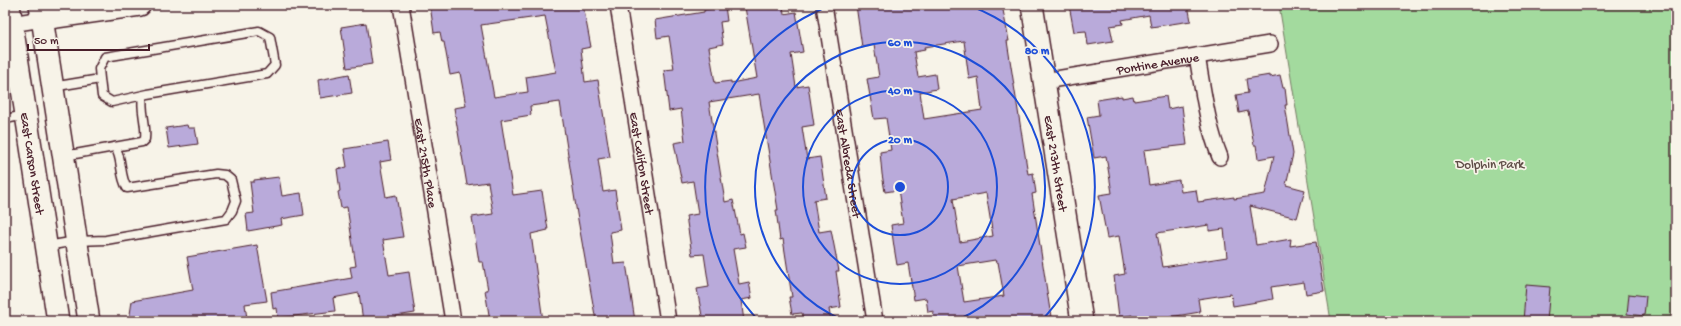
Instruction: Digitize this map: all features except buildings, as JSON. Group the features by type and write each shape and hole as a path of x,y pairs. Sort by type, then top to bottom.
{"main road":[{"path":"89,321 41,12 140,5"},
{"name":"East 213th Street","path":"1032,5 1082,321"},
{"name":"East Carson Street","path":"9,18 26,115 58,321"}],"street":[{"name":"East 215th Place","path":"402,5 453,321"},
{"name":"East Califon Street","path":"618,5 668,321"},
{"name":"East Albreda Street","path":"824,5 875,321"},
{"path":"9,18 41,12"},
{"name":"Pontine Avenue","path":"1044,81 1270,44"},
{"path":"1197,56 1212,138 1220,157"}],"lane":[{"path":"259,30 270,37 275,65 267,74 112,102 102,96 100,79 99,69 105,57 259,30"},
{"path":"52,88 100,79"},
{"path":"63,156 142,142 145,139 146,133 141,104 143,96"},
{"path":"5,118 26,115"},
{"path":"47,246 76,241 106,240 226,219 232,211 236,201 231,180 226,175 216,174 127,188 123,182 118,152 115,147"}],"green space":[{"name":"Dolphin Park","path":"1279,5 1676,5 1676,321 1331,321"}]}
